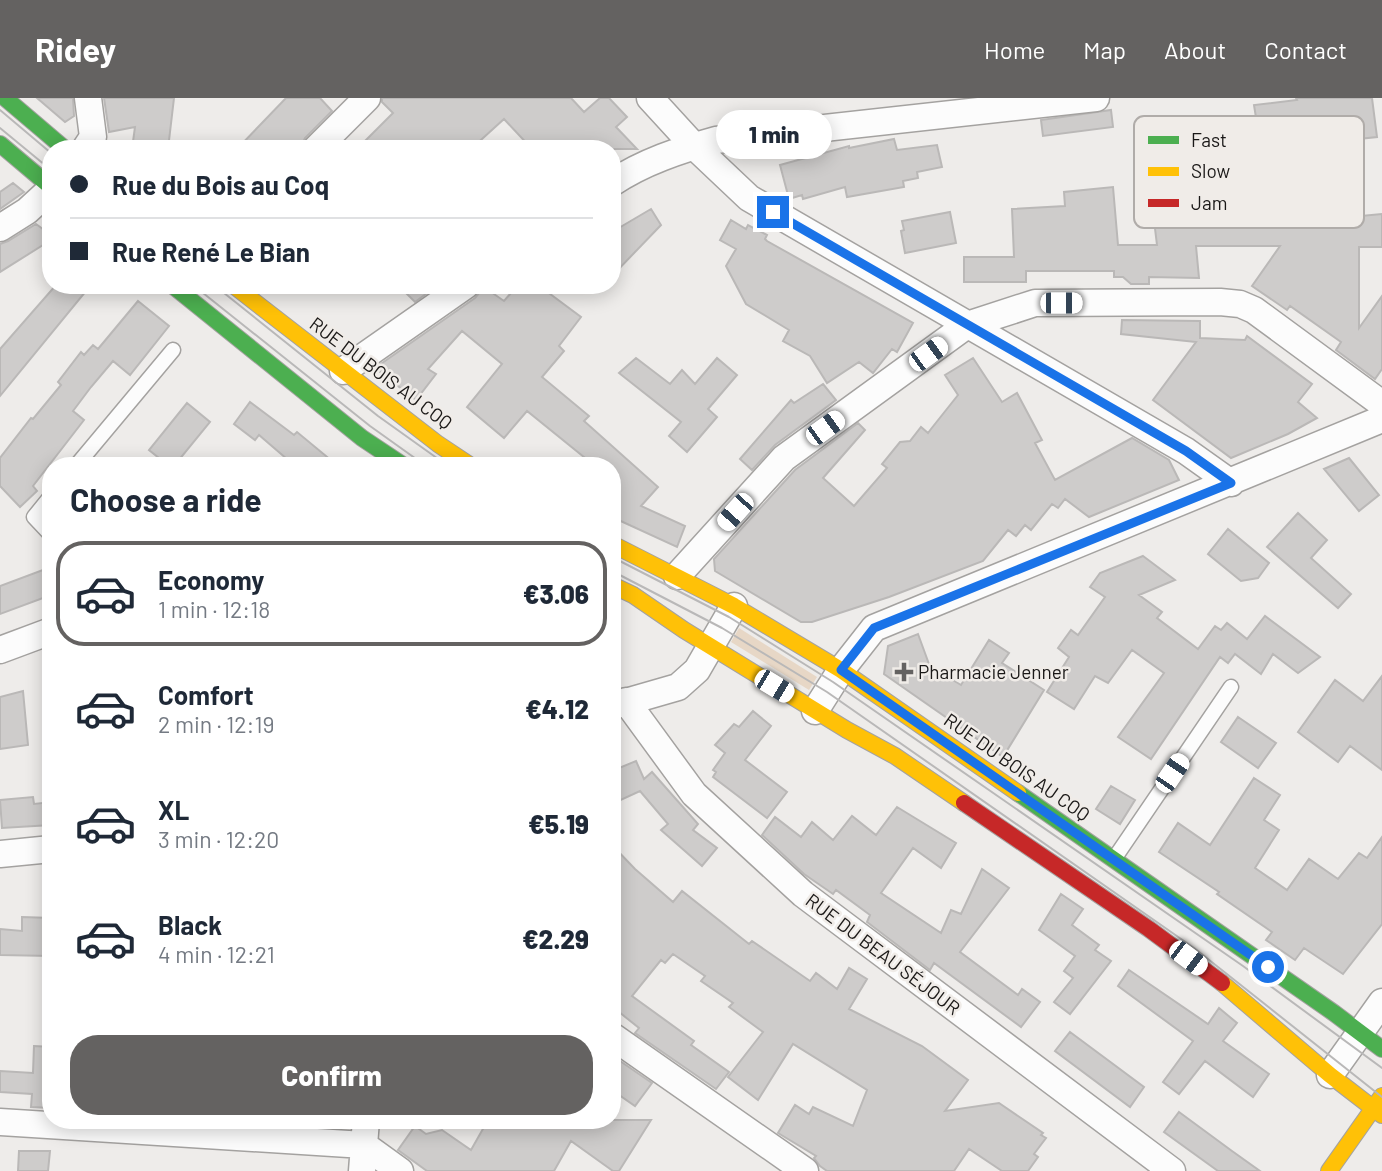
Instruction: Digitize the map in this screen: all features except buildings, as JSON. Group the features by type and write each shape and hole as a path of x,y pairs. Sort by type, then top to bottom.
{"main road":[{"path":"5,98 54,140"},
{"path":"0,144 42,180"},
{"path":"184,294 362,438 390,457"},
{"name":"RUE DU BOIS AU COQ","path":"245,294 458,457"},
{"name":"RUE DU BOIS AU COQ","path":"621,548 734,607 841,670 1382,1049"},
{"path":"621,589 815,711 895,756 1149,929 1227,987 1331,1076 1379,1106 1329,1171"}],"street":[{"path":"88,98 93,137 91,140"},
{"path":"325,140 367,98"},
{"path":"650,98 694,146 749,198 1186,451 1231,483"},
{"path":"621,177 694,146 716,141 1096,98"},
{"path":"0,228 27,211 42,197"},
{"path":"343,371 453,294"},
{"path":"677,576 784,458 967,325 1035,303 1240,304 1254,310 1382,404"},
{"path":"815,711 841,670 874,628 1382,419"},
{"path":"621,703 678,687 696,670 734,607"},
{"path":"0,650 42,634"},
{"name":"RUE DU BEAU SÉJOUR","path":"621,706 694,794 803,894 1172,1171"},
{"path":"0,855 42,850"},
{"path":"1331,1076 1382,1002"},
{"path":"621,1043 805,1171"},
{"path":"0,1122 42,1125"},
{"path":"111,1129 364,1145 400,1171"}],"lane":[{"path":"84,457 173,350"},
{"path":"42,507 34,517 42,525"},
{"path":"1114,859 1231,687"}],"shaded area":[{"path":"739,628 817,677 809,690 731,642"}],"tram line":[{"path":"0,110 42,145"},
{"path":"0,128 42,163"},
{"path":"204,294 370,426 413,457"},
{"path":"225,294 378,416 435,457"},
{"path":"621,562 729,617 833,682 1243,966 1382,1068"},
{"path":"621,576 722,628 827,692 1194,948 1382,1097"}],"traffic: fast":[{"path":"5,98 54,140"},
{"path":"0,144 42,179"},
{"path":"183,294 362,438 390,457"},
{"path":"1018,793 1382,1049"}],"traffic: slow":[{"path":"245,294 458,457"},
{"path":"621,549 734,606 841,670 1018,793"},
{"path":"621,589 847,730 895,756 964,803"},
{"path":"1222,983 1330,1075 1382,1115"},
{"path":"1329,1171 1382,1096"}],"traffic: jam":[{"path":"964,803 1149,929 1222,983"}],"place":[{"name":"Pharmacie Jenner","path":"904,672"}],"route":[{"path":"773,212 1186,451 1231,483 874,628 841,670 1268,967"}]}
